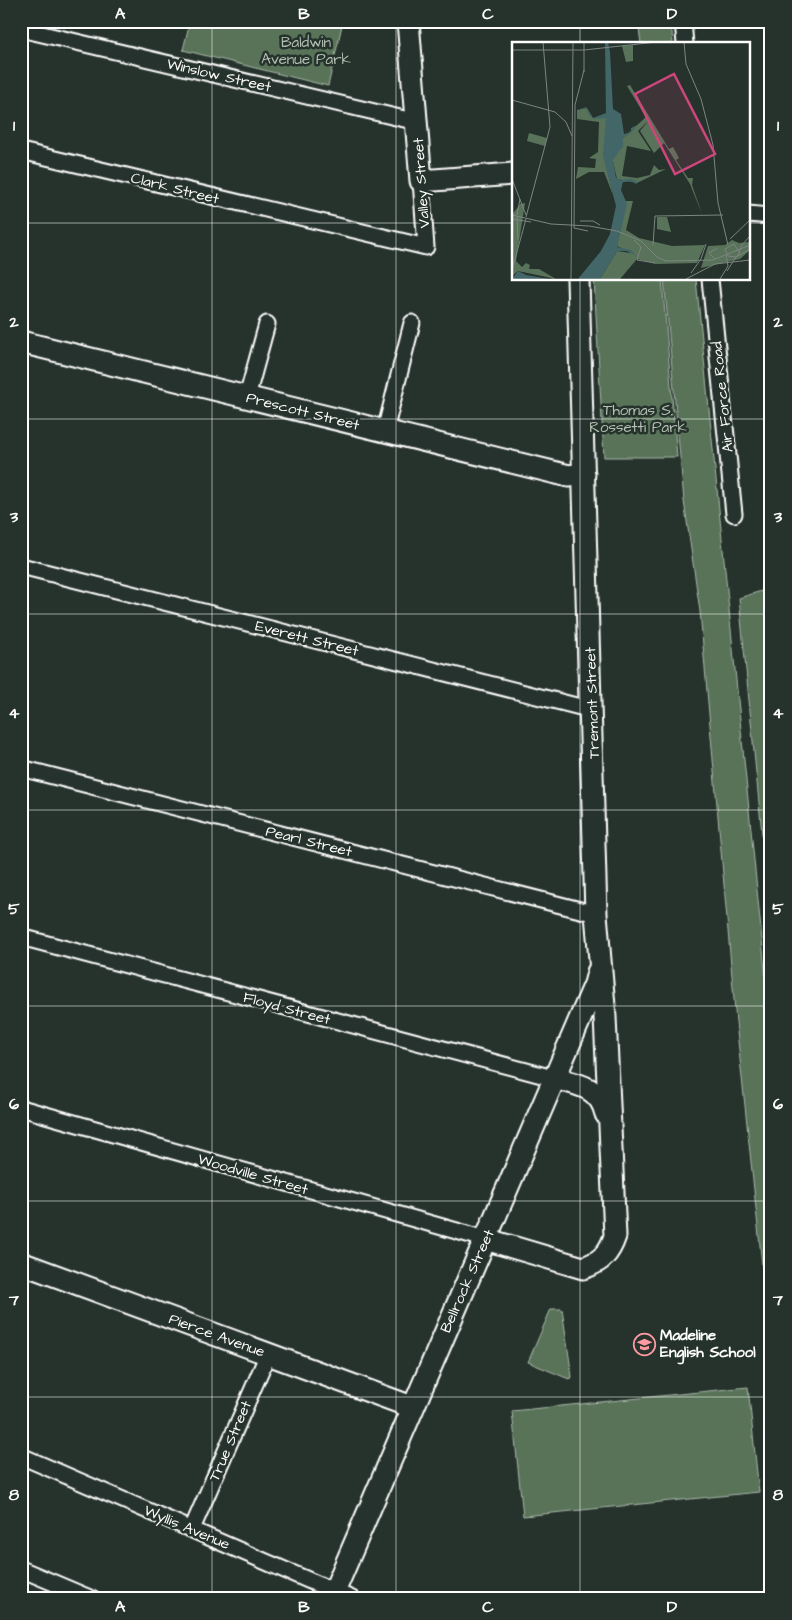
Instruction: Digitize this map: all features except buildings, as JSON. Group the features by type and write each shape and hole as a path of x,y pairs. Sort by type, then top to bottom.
{"street":[{"name":"Valley Street","path":"330,226 426,247 408,21"},
{"path":"682,21 685,42"},
{"name":"Winslow Street","path":"21,29 417,122"},
{"name":"Clark Street","path":"21,151 330,226"},
{"path":"421,181 512,174"},
{"path":"750,214 771,216"},
{"name":"Tremont Street","path":"485,1239 569,1266 583,1268 597,1264 611,1249 615,1236 605,1017 596,914 592,710 578,280"},
{"name":"Air Force Road","path":"710,280 734,514"},
{"path":"385,431 412,323"},
{"path":"246,396 267,324"},
{"name":"Prescott Street","path":"21,342 569,476 584,474"},
{"name":"Everett Street","path":"21,566 592,710"},
{"name":"Pearl Street","path":"21,768 596,914"},
{"name":"Floyd Street","path":"21,937 554,1078"},
{"name":"Bellrock Street","path":"339,1596 412,1407 595,984 599,962"},
{"name":"Tremont Street","path":"554,1078 592,1090 603,1104 609,1127"},
{"name":"Woodville Street","path":"21,1108 485,1239"},
{"name":"Pierce Avenue","path":"21,1263 412,1407"},
{"name":"True Street","path":"192,1529 268,1354"},
{"name":"Wyllis Avenue","path":"21,1456 192,1529 339,1596"},
{"path":"21,1569 92,1599"}],"green space":[{"name":"Baldwin Avenue Park","path":"190,21 343,21 328,86 183,50"},
{"path":"638,21 671,21 673,42 641,42"},
{"name":"Thomas S. Rossetti Park","path":"594,280 662,280 677,457 604,457"},
{"path":"664,280 696,280 771,1030 771,1348 736,1022 700,611 684,501"},
{"path":"771,588 771,926 739,598"},
{"path":"551,1309 562,1309 572,1377 569,1379 528,1362"},
{"path":"748,1387 759,1492 523,1516 512,1411"}],"place":[{"name":"Madeline English School","path":"644,1344"}]}
